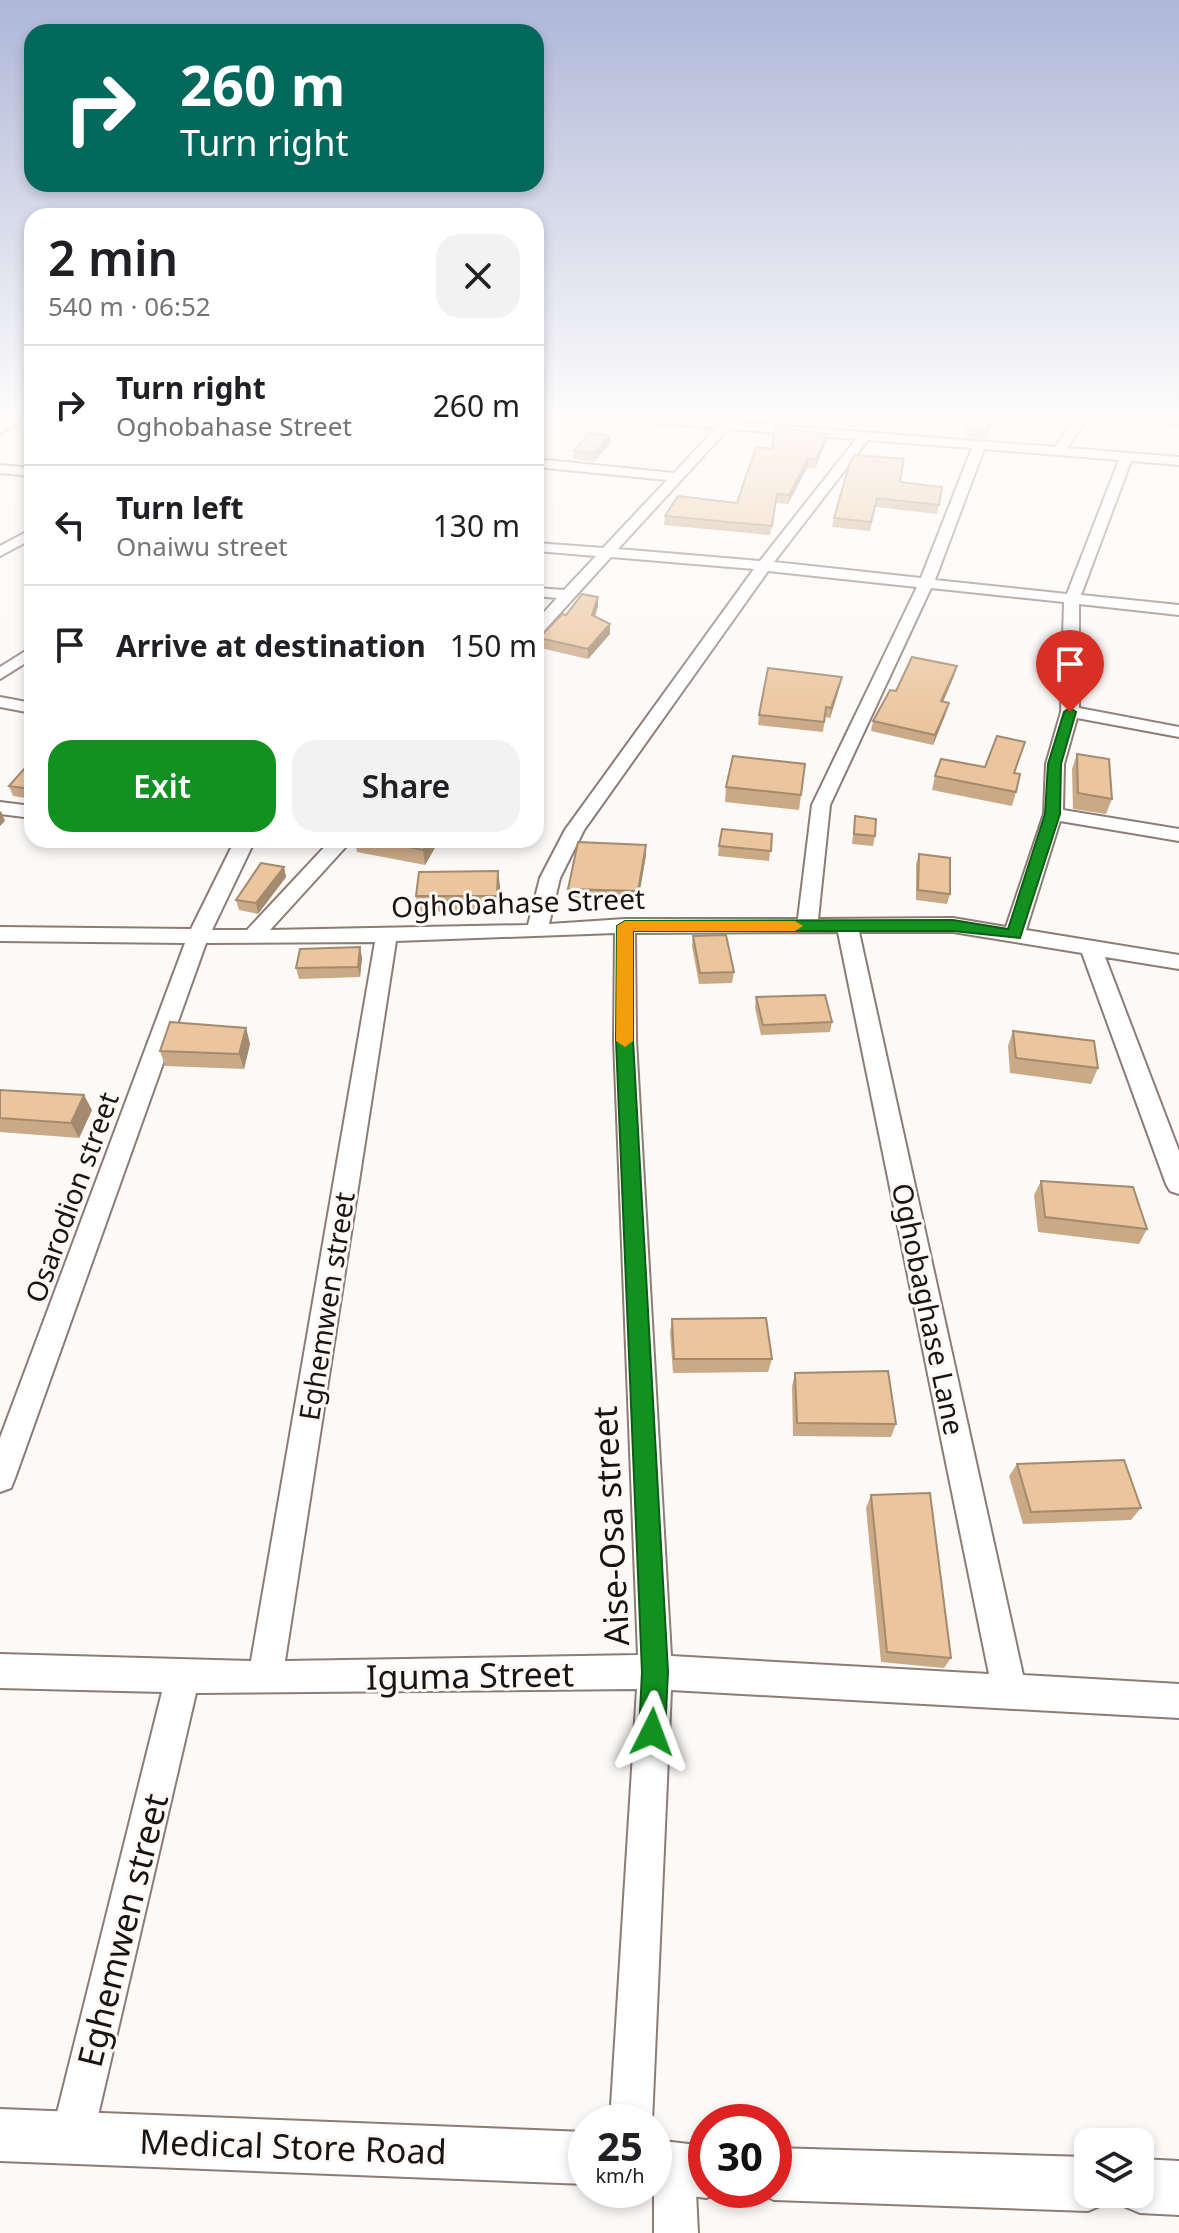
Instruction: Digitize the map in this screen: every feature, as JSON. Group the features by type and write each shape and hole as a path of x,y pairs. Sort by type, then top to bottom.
{"street":[{"path":"544,621 636,522"},
{"path":"537,932 550,878 575,830 799,522"},
{"path":"807,926 821,805 926,583 950,522"},
{"path":"1014,935 1053,814 1055,764 1070,712 1072,599 1101,522"},
{"path":"0,552 24,538"},
{"path":"0,539 17,542"},
{"path":"544,548 766,566 1179,610"},
{"path":"544,593 568,595"},
{"path":"0,674 24,658"},
{"path":"0,702 24,706"},
{"path":"1070,712 1179,732"},
{"path":"0,808 24,811"},
{"path":"1053,814 1179,835"},
{"name":"Osarodion street","path":"0,1478 198,936 241,848"},
{"path":"252,937 335,848"},
{"name":"Oghobahase Street","path":"0,934 252,937 537,932 625,926 848,928 953,925 1179,962"},
{"name":"Aise-Osa street","path":"625,926 625,1040 655,1672 632,2104"},
{"name":"Oghobaghase Lane","path":"848,928 1009,1690"},
{"name":"Eghemwen street","path":"265,1678 387,935"},
{"path":"1091,948 1179,1184"},
{"name":"Iguma Street","path":"0,1671 265,1678 655,1672 1179,1701"},
{"name":"Eghemwen street","path":"72,2137 183,1676"},
{"name":"Medical Store Road","path":"0,2135 568,2157"},
{"path":"676,2233 678,2169"},
{"path":"792,2175 1074,2184"},
{"path":"1154,2187 1179,2188"}],"building":[{"path":"731,522 773,522 772,526"},
{"path":"582,594 598,597 592,615 610,624 588,649 544,639 544,633 562,614 566,615"},
{"path":"912,657 957,666 941,701 949,703 935,735 873,721 890,690 896,691"},
{"path":"768,668 842,677 831,708 826,707 824,722 759,715"},
{"path":"997,736 1025,742 1014,773 1020,774 1016,792 935,776 941,759 985,767"},
{"path":"1077,754 1109,759 1112,799 1078,793"},
{"path":"733,756 805,764 801,795 726,787"},
{"path":"24,769 24,788 9,786"},
{"path":"855,816 876,819 875,836 854,834"},
{"path":"722,829 772,834 771,851 719,846"},
{"path":"578,842 646,845 638,891 568,889"},
{"path":"919,854 950,858 950,894 918,890"},
{"path":"261,863 284,867 256,903 236,900"},
{"path":"498,871 497,896 416,896 419,872"},
{"path":"726,935 734,972 700,973 693,936"},
{"path":"360,947 358,967 296,968 300,949"},
{"path":"825,995 832,1022 763,1025 756,997"},
{"path":"170,1022 246,1028 239,1054 160,1051"},
{"path":"1013,1031 1094,1041 1098,1068 1016,1058"},
{"path":"0,1090 84,1095 71,1123 0,1118"},
{"path":"1041,1181 1133,1187 1147,1229 1045,1217"},
{"path":"766,1318 772,1359 674,1359 672,1319"},
{"path":"888,1371 896,1424 797,1423 795,1373"},
{"path":"1124,1460 1141,1508 1031,1512 1017,1464"},
{"path":"930,1493 951,1658 887,1652 871,1495"}],"slow traffic":[{"path":"625,1041 625,926 795,926"}],"route":[{"path":"652,1732 655,1672 625,1040 625,926 848,928 953,925 1014,935 1053,814 1055,764 1070,712"}]}
